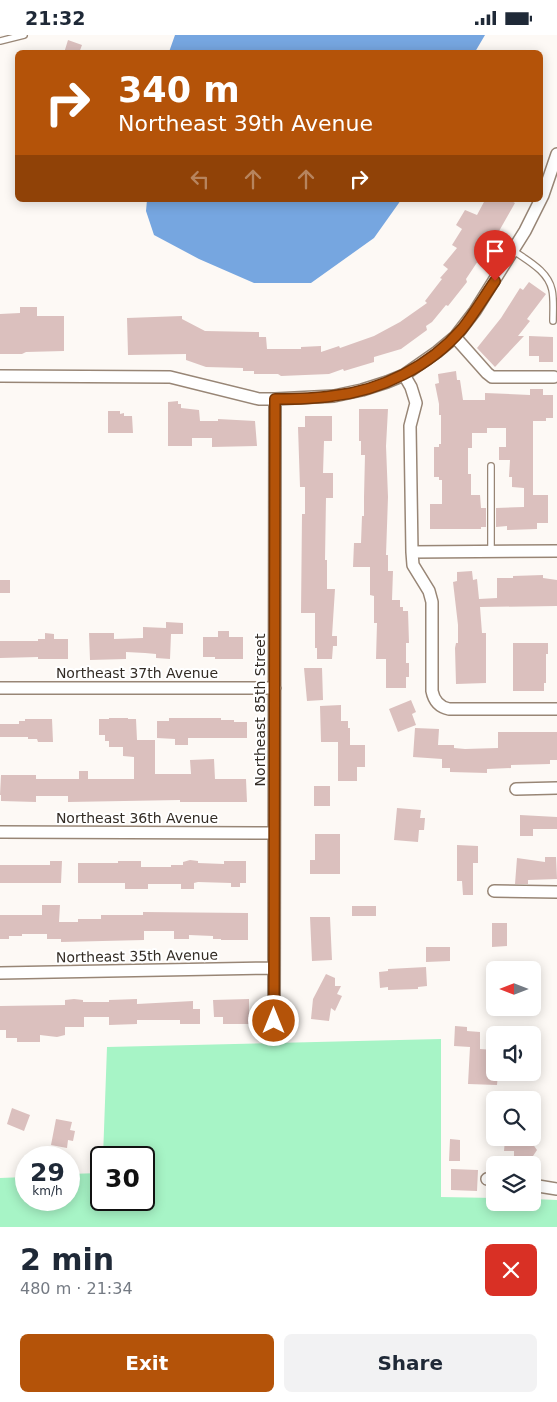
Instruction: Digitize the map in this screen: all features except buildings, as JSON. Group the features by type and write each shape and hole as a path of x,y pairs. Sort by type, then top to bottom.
{"street":[{"path":"543,194 557,154"},
{"path":"0,376 170,377 259,399 334,396 362,390 404,375 455,337 475,311 514,251 540,202"},
{"path":"455,337 492,377 554,377"},
{"path":"404,375 411,387 416,403 410,434 412,552 413,565 431,597 432,691 434,699 439,705 449,709 557,709"},
{"name":"Northeast 85th Street","path":"274,1021 275,399"},
{"path":"412,552 557,551"},
{"name":"Northeast 37th Avenue","path":"0,688 275,688"},
{"path":"516,789 557,788"},
{"name":"Northeast 36th Avenue","path":"0,832 274,833"},
{"path":"494,891 557,892"},
{"name":"Northeast 35th Avenue","path":"0,973 274,969"},
{"path":"541,1186 557,1189"}],"lane":[{"path":"0,41 24,35"},
{"path":"514,251 535,265 550,282 553,292 553,321"},
{"path":"491,552 492,466"}],"green space":[{"path":"441,1039 441,1197 486,1198 486,1211 541,1211 541,1199 557,1200 557,1227 0,1227 0,1178 15,1177 15,1211 80,1211 80,1174 90,1173 90,1211 155,1211 155,1146 103,1146 107,1047"}],"water":[{"path":"175,35 485,35 476,50 170,50"},
{"path":"147,202 400,202 374,238 311,283 254,283 199,259 154,235 146,211"}],"route":[{"path":"274,1021 275,399 334,396 362,390 404,375 420,365 455,337 495,281"}]}
